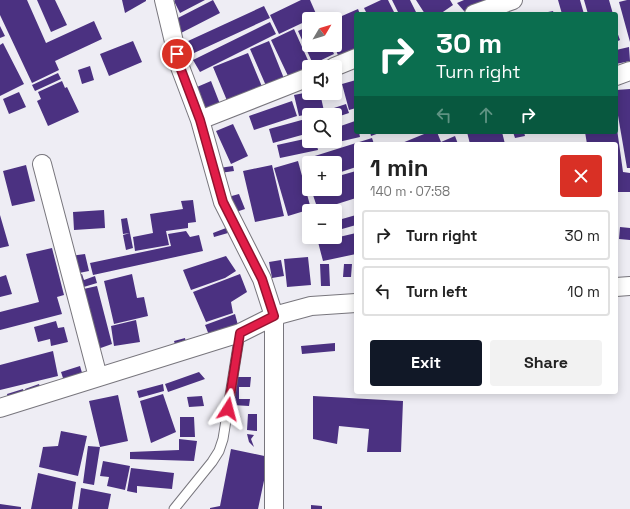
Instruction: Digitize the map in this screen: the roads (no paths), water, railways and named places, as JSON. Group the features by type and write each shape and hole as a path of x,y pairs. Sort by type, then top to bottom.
{"street":[{"path":"164,0 180,67 200,120 223,202 262,279 274,316 274,509"},
{"path":"480,12 513,0"},
{"path":"342,64 354,59"},
{"path":"618,75 630,72"},
{"path":"200,120 302,80"},
{"path":"42,164 98,377"},
{"path":"618,287 630,286"},
{"path":"0,408 240,333 274,316 311,306 354,303"}],"lane":[{"path":"174,509 212,462 219,450 223,439 240,333"}]}
